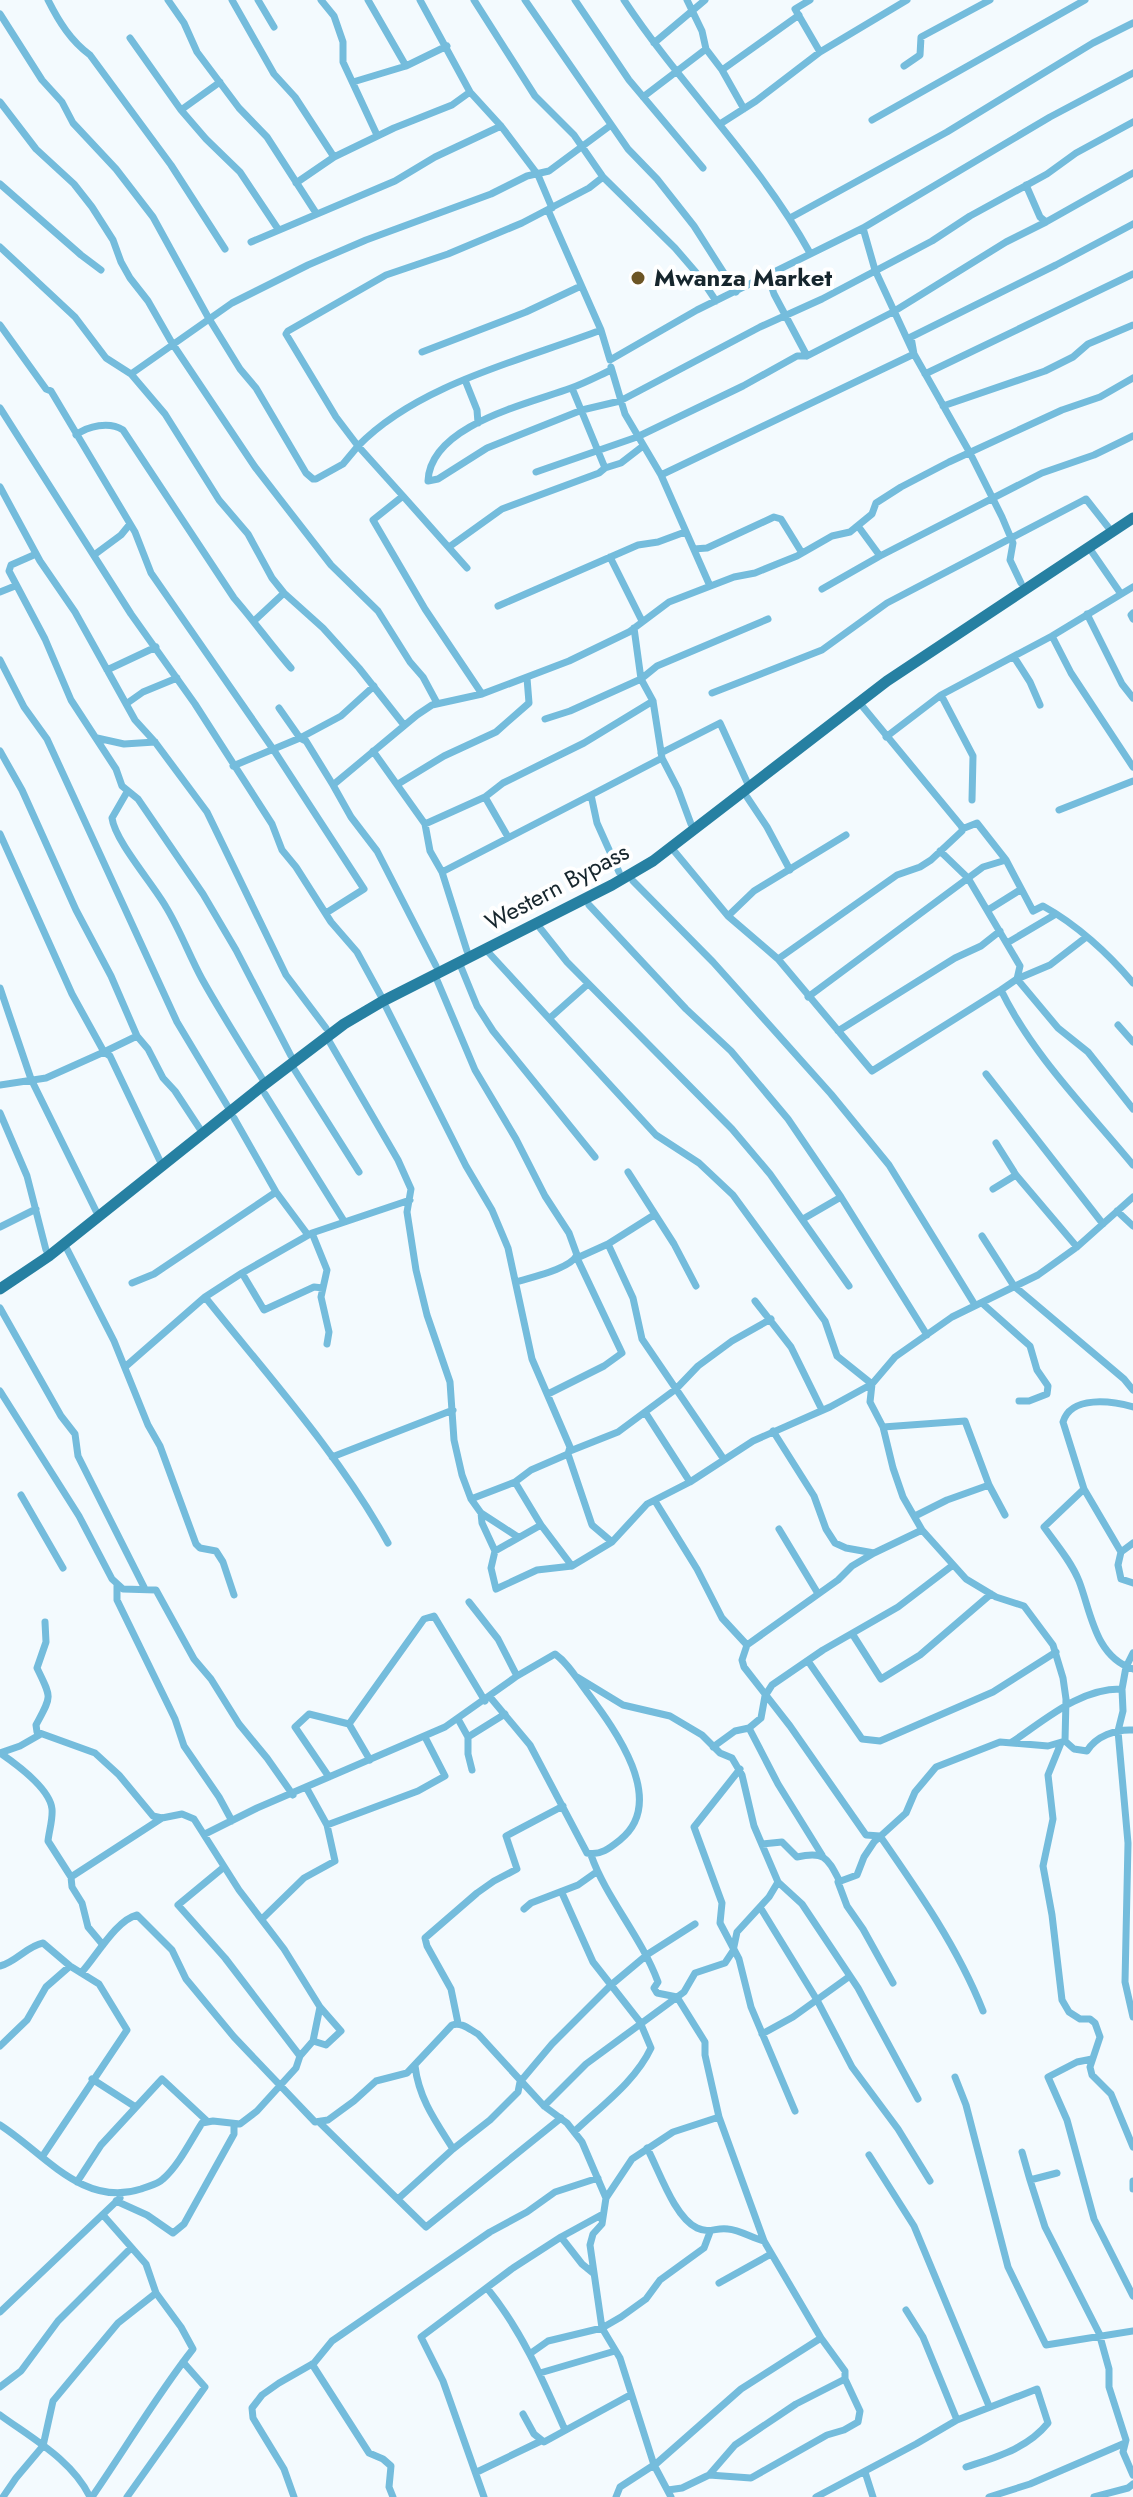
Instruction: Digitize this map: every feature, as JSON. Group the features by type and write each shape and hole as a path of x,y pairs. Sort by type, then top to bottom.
{"main road":[{"name":"Western Bypass","path":"0,1289 49,1256 344,1024 653,861 887,681 1133,518"}],"street":[{"path":"48,0 63,28 76,45 90,55 171,165 225,249"},
{"path":"168,0 184,23 197,52 249,120 267,137 316,213"},
{"path":"232,0 274,74 295,97 334,157"},
{"path":"258,0 274,27"},
{"path":"321,0 334,16 343,42 343,62 377,135"},
{"path":"368,0 406,66"},
{"path":"420,0 470,92 501,126 538,175 601,330 620,401 637,437 661,475 710,586"},
{"path":"474,0 535,96 574,135 603,177 675,248 716,301"},
{"path":"525,0 628,149 671,196 736,292"},
{"path":"575,0 643,97 703,168"},
{"path":"624,0 675,71 720,124 790,218 810,253"},
{"path":"687,0 706,49 744,109"},
{"path":"654,43 705,0"},
{"path":"789,0 820,52"},
{"path":"722,70 810,0"},
{"path":"720,124 820,52 907,0"},
{"path":"904,66 920,55 921,37 990,0"},
{"path":"872,120 977,58 1085,0"},
{"path":"0,14 42,80 62,102 73,123 116,169 153,217 208,317 313,479 343,464 358,446 402,412 465,380 601,330"},
{"path":"790,218 947,132 1093,43 1133,23"},
{"path":"130,38 181,110 240,172 278,229"},
{"path":"353,82 406,66 447,46"},
{"path":"643,97 706,49"},
{"path":"610,360 716,301 863,228 1050,117 1133,73"},
{"path":"181,110 220,82"},
{"path":"296,183 334,157 377,135 452,105 470,92"},
{"path":"0,102 36,149 74,184 92,207 113,240 121,262 255,467 331,565 378,611 437,703"},
{"path":"611,370 478,423 443,446 434,458 428,481 438,479 487,448 582,410 620,401 822,299 932,241 1133,122"},
{"path":"131,374 208,317 284,276 431,214 491,194 527,176 549,171 611,125"},
{"path":"251,242 395,181 435,157 501,126"},
{"path":"536,472 637,437 797,356 807,356 893,312 1006,242 1133,173"},
{"path":"467,568 358,446 336,417 286,332 386,275 448,254 550,209 603,177"},
{"path":"0,184 101,270"},
{"path":"1026,185 1040,217 1046,222"},
{"path":"914,354 911,337 1133,224"},
{"path":"863,228 875,270 893,312 993,498 1011,539 1010,560 1021,583"},
{"path":"0,247 75,317 106,358 131,374 160,406 219,500 248,534 272,578 323,628 404,725"},
{"path":"925,374 1133,274"},
{"path":"768,276 807,356"},
{"path":"422,352 526,312 581,286"},
{"path":"0,325 46,389 51,391 130,524 151,573 273,749 364,889 326,913"},
{"path":"943,406 1045,371 1073,357 1088,344 1133,325"},
{"path":"661,475 914,354"},
{"path":"333,785 404,725 437,703 482,694 569,661 634,628 669,602 734,577 755,573 832,536 850,532 872,514 876,503 927,473 1062,410 1100,397 1133,378"},
{"path":"465,380 477,410 478,423"},
{"path":"572,388 605,468"},
{"path":"0,408 131,614 177,678 272,824 282,850 357,952 381,996"},
{"path":"76,435 84,429 96,427 116,426 123,430 234,598 291,668"},
{"path":"822,589 1042,473 1094,455 1133,436"},
{"path":"449,547 502,509 599,473 621,463 643,446"},
{"path":"0,487 36,554 75,612 135,720 207,812 281,967 326,1028"},
{"path":"403,496 373,520 425,609 482,694"},
{"path":"712,693 822,650 887,603 1086,499 1112,532"},
{"path":"694,549 707,548 774,517 781,519 802,553"},
{"path":"94,555 121,535 130,524"},
{"path":"858,526 880,556"},
{"path":"498,606 638,545 658,542 685,532"},
{"path":"1092,552 1121,594"},
{"path":"36,554 9,567 15,586 32,614 71,700 97,738 127,792 138,799 190,874 236,950 291,1056"},
{"path":"610,557 642,621"},
{"path":"0,592 15,586"},
{"path":"886,737 941,695 1052,636 1133,587"},
{"path":"254,621 284,593"},
{"path":"1087,614 1122,684 1133,698"},
{"path":"545,719 570,711 641,679 657,666 768,619"},
{"path":"634,628 641,679 653,701 662,756 691,824"},
{"path":"1052,636 1071,673 1133,767"},
{"path":"107,670 156,647"},
{"path":"1014,657 1040,705"},
{"path":"0,660 24,707 47,739 177,1022 228,1107"},
{"path":"126,704 143,692 177,678"},
{"path":"398,784 444,756 496,732 529,703 527,678"},
{"path":"233,766 300,738 341,716 374,686"},
{"path":"941,695 973,756 972,800"},
{"path":"425,824 485,797 503,783 584,743 653,701"},
{"path":"863,707 958,820 962,829"},
{"path":"279,708 300,738 306,741 351,817 377,851 436,966"},
{"path":"442,872 591,795 720,723 747,782"},
{"path":"97,738 124,744 155,742"},
{"path":"0,751 22,790 137,1036 200,1129"},
{"path":"373,751 425,824 430,851 442,872 467,951"},
{"path":"1059,810 1133,781"},
{"path":"127,792 112,818 114,827 167,907 215,1003 263,1080"},
{"path":"591,795 597,823 619,872"},
{"path":"485,797 508,837"},
{"path":"747,797 790,870"},
{"path":"778,959 897,875 920,867 962,829 977,823 1006,860 1033,911 1043,906 1070,922 1118,965 1133,983"},
{"path":"0,834 72,994 104,1052 110,1056 160,1161"},
{"path":"728,916 754,891 846,835"},
{"path":"940,851 968,878 988,910 1020,966 1017,979"},
{"path":"675,852 728,916 778,959 870,1070 875,1071 1017,979 1050,965 1085,938"},
{"path":"808,997 983,867 1006,860"},
{"path":"633,881 713,962 831,1094 889,1165 979,1304 1030,1346 1037,1370 1048,1386 1047,1394 1041,1398 1019,1401"},
{"path":"988,910 1020,890"},
{"path":"589,905 686,1009 731,1051 788,1119 927,1335"},
{"path":"1007,943 1056,914"},
{"path":"540,928 588,984 732,1129 770,1174 849,1286"},
{"path":"838,1031 955,958 981,946 1000,931"},
{"path":"489,953 551,1017 656,1135 699,1163 733,1195 825,1321 837,1356 872,1384"},
{"path":"461,967 477,1006 493,1031 595,1157"},
{"path":"1017,979 1058,1028 1088,1052 1133,1109"},
{"path":"437,980 475,1070 569,1233 577,1258 622,1353 604,1366 548,1394"},
{"path":"551,1017 588,984"},
{"path":"0,988 31,1079 96,1211"},
{"path":"1001,990 1044,1058 1133,1165"},
{"path":"386,1007 466,1166 492,1210 508,1248 532,1359 548,1394 592,1525 612,1542"},
{"path":"1118,1025 1133,1042"},
{"path":"0,1085 46,1078 137,1036"},
{"path":"329,1041 398,1160 411,1189 407,1212 416,1270 427,1315 450,1382 454,1440 471,1499 481,1513 518,1537"},
{"path":"294,1069 359,1172"},
{"path":"986,1074 1103,1224"},
{"path":"265,1094 344,1221"},
{"path":"0,1113 27,1176 46,1250"},
{"path":"234,1118 276,1192 310,1234 327,1270 321,1297 329,1332 327,1344"},
{"path":"996,1143 1016,1175 1077,1247"},
{"path":"628,1172 674,1244 696,1286"},
{"path":"993,1189 1016,1175"},
{"path":"132,1283 154,1274 276,1192"},
{"path":"803,1219 841,1197"},
{"path":"481,1513 482,1523 495,1551 491,1568 496,1589 537,1570 572,1566 612,1542 641,1509 690,1482 723,1458 872,1384 895,1357 952,1317 1038,1275 1077,1247 1133,1197"},
{"path":"125,1367 205,1297 242,1273 310,1234 410,1200"},
{"path":"0,1227 36,1209"},
{"path":"1117,1211 1133,1226"},
{"path":"516,1282 544,1274 608,1244 654,1215"},
{"path":"982,1236 1014,1286 1133,1390"},
{"path":"608,1244 633,1298 642,1339 723,1458"},
{"path":"67,1249 160,1446 196,1544 200,1548 216,1551 234,1595"},
{"path":"242,1273 264,1310 314,1287 323,1288"},
{"path":"205,1297 332,1457 369,1509 388,1543"},
{"path":"755,1301 791,1347 822,1410"},
{"path":"0,1308 61,1416 75,1434 78,1456 145,1589"},
{"path":"471,1499 515,1482 531,1470 618,1432 676,1389 698,1366 723,1347 771,1319"},
{"path":"872,1384 870,1402 883,1427 903,1497 922,1530 966,1579 991,1594 1024,1606 1056,1652 1066,1705 1063,1742 1048,1775 1053,1819 1043,1866 1062,2000 1069,2012 1095,2023 1100,2037 1092,2059 1092,2075 1111,2094 1133,2147"},
{"path":"0,1391 64,1490 112,1579 123,1589 156,1590 194,1659 293,1795"},
{"path":"1133,1407 1097,1402 1071,1409 1063,1417 1084,1489 1121,1552 1119,1575 1121,1579 1133,1583"},
{"path":"332,1457 453,1410"},
{"path":"645,1412 690,1482"},
{"path":"883,1427 965,1421 989,1485 1005,1515"},
{"path":"773,1431 814,1496 826,1529 841,1546 852,1566"},
{"path":"515,1482 541,1525 572,1566"},
{"path":"915,1516 989,1485"},
{"path":"1084,1489 1044,1527 1079,1582 1089,1618 1110,1655 1130,1668"},
{"path":"21,1495 63,1568"},
{"path":"655,1501 697,1569 722,1618 747,1645"},
{"path":"495,1551 541,1525"},
{"path":"779,1529 817,1592"},
{"path":"880,1836 866,1835 790,1726 744,1667 742,1660 747,1645 817,1592 838,1580 852,1566 922,1530"},
{"path":"1121,1552 1133,1543"},
{"path":"841,1546 874,1553"},
{"path":"713,1747 761,1718 765,1696 772,1685 898,1607 953,1565"},
{"path":"117,1585 117,1600 175,1719 184,1746 232,1821"},
{"path":"853,1635 881,1679 920,1655 991,1594"},
{"path":"469,1602 498,1639 517,1676"},
{"path":"349,1724 424,1619 434,1616 488,1699 505,1714 530,1745 584,1848 648,1954 658,1982 654,1988 657,1993 677,1997 705,2042 719,2117 764,2241 821,2338 845,2371 845,2379 860,2411 858,2422 827,2435 751,2478 709,2475"},
{"path":"45,1622 46,1642 37,1668 46,1684 49,1700 36,1725 41,1734 95,1753 119,1775 153,1816 189,1816 205,1834 224,1867 320,2007 341,2031 326,2045 313,2041"},
{"path":"808,1661 862,1739 880,1741 913,1724 993,1692 1056,1652"},
{"path":"1133,1653 1122,1689 1123,1711 1118,1731 1128,1843 1125,1982 1133,2017"},
{"path":"205,1834 425,1737 458,1719 517,1676 555,1654 609,1721 635,1766 638,1802 632,1827 614,1845 591,1855"},
{"path":"575,1676 623,1705 670,1716 732,1758 740,1769 754,1826 778,1882 802,1904 850,1976 918,2099"},
{"path":"1011,1742 1066,1705 1110,1688 1122,1689"},
{"path":"329,1777 295,1727 309,1714 349,1724 370,1760"},
{"path":"468,1737 505,1714"},
{"path":"458,1719 468,1737 472,1770"},
{"path":"749,1728 778,1784 829,1862 839,1880 847,1906 893,1983"},
{"path":"839,1880 857,1875 864,1857 880,1836 906,1813 915,1792 936,1767 993,1744 1011,1742 1048,1746 1063,1742 1074,1749 1087,1751 1092,1742 1118,1731 1133,1730"},
{"path":"0,1753 41,1734"},
{"path":"327,1825 418,1791 445,1776 425,1737"},
{"path":"0,1753 24,1771 47,1796 52,1807 48,1841 71,1877 88,1927 103,1945"},
{"path":"740,1769 694,1827 720,1898 720,1923 733,1947 762,2034 795,2111"},
{"path":"262,1919 304,1878 335,1861 327,1825 306,1787"},
{"path":"563,1806 506,1836 517,1869 477,1893 425,1938 451,1989 458,2023 478,2034 520,2082 574,2132 582,2142 606,2198"},
{"path":"71,1877 162,1818"},
{"path":"880,1836 933,1912 983,2011"},
{"path":"762,1844 782,1842 797,1857 813,1853 822,1855"},
{"path":"224,1867 178,1905 225,1958 300,2056"},
{"path":"524,1909 531,1903 562,1893 595,1873"},
{"path":"544,2106 586,2064 684,1992 695,1973 725,1963 737,1932 778,1882"},
{"path":"562,1893 593,1962 640,2022 651,2048 625,2086 574,2132"},
{"path":"760,1907 817,2000 852,2067 898,2129 930,2181"},
{"path":"81,1973 133,1915 145,1920 172,1950 186,1979 234,2037 312,2121 319,2122 328,2120 376,2081 401,2076 458,2023"},
{"path":"399,2198 518,2092 520,2082 552,2044 611,1985 648,1954 695,1924"},
{"path":"0,1966 9,1964 40,1942 99,1984 127,2030 42,2157"},
{"path":"0,2046 27,2020 46,1987 70,1966"},
{"path":"762,2034 793,2017 850,1976"},
{"path":"0,2125 77,2182 101,2193 125,2193 161,2181 202,2123 234,2125 245,2121 279,2087 313,2041 320,2007"},
{"path":"1092,2059 1077,2062 1045,2077 1067,2120 1094,2219 1110,2256 1133,2296"},
{"path":"415,2066 418,2088 426,2107 453,2149"},
{"path":"955,2077 970,2103 1008,2267 1046,2345 1133,2331"},
{"path":"92,2079 134,2106"},
{"path":"77,2182 101,2145 162,2079 207,2121"},
{"path":"719,2117 673,2132 632,2159 606,2198 602,2224 593,2234 590,2245 602,2328 620,2358 654,2465 670,2494 709,2475 735,2445 796,2404 845,2379"},
{"path":"319,2122 428,2227 561,2118"},
{"path":"116,2201 147,2215 173,2233 184,2224 234,2134 234,2125"},
{"path":"647,2148 673,2202 694,2227 710,2232 732,2229 764,2241"},
{"path":"1022,2152 1045,2227 1100,2337 1109,2369 1109,2387 1125,2443 1123,2452 1133,2475"},
{"path":"869,2155 914,2226 989,2406"},
{"path":"1030,2180 1057,2173"},
{"path":"294,2497 284,2469 253,2418 252,2408 262,2395 312,2364 332,2341 490,2232 555,2192 598,2178"},
{"path":"1133,2181 1133,2189"},
{"path":"0,2312 125,2193"},
{"path":"484,2497 443,2381 421,2337 561,2237 603,2214"},
{"path":"0,2415 71,2468 91,2497 127,2447 155,2398 193,2349 156,2293 146,2264 103,2215"},
{"path":"531,2353 548,2341 602,2328 646,2299 660,2280 704,2248 710,2232"},
{"path":"561,2237 593,2273"},
{"path":"0,2387 21,2371 58,2321 131,2248"},
{"path":"719,2283 771,2254"},
{"path":"487,2288 503,2307 531,2353 565,2430"},
{"path":"3,2497 43,2446 53,2401 118,2323 156,2293"},
{"path":"906,2310 923,2337 957,2420"},
{"path":"616,2497 620,2487 654,2465 741,2389 821,2338"},
{"path":"540,2373 615,2351"},
{"path":"127,2497 205,2387 183,2362"},
{"path":"312,2364 369,2453 391,2466 389,2487 393,2497"},
{"path":"816,2497 957,2420 1037,2389 1048,2423 1017,2450 966,2467"},
{"path":"477,2472 541,2441 547,2441 630,2395"},
{"path":"523,2414 541,2441"},
{"path":"989,2497 1030,2484 1125,2443"},
{"path":"865,2472 873,2497"},
{"path":"1094,2497 1133,2484"}],"place":[{"name":"Mwanza Market","path":"638,278"}]}
